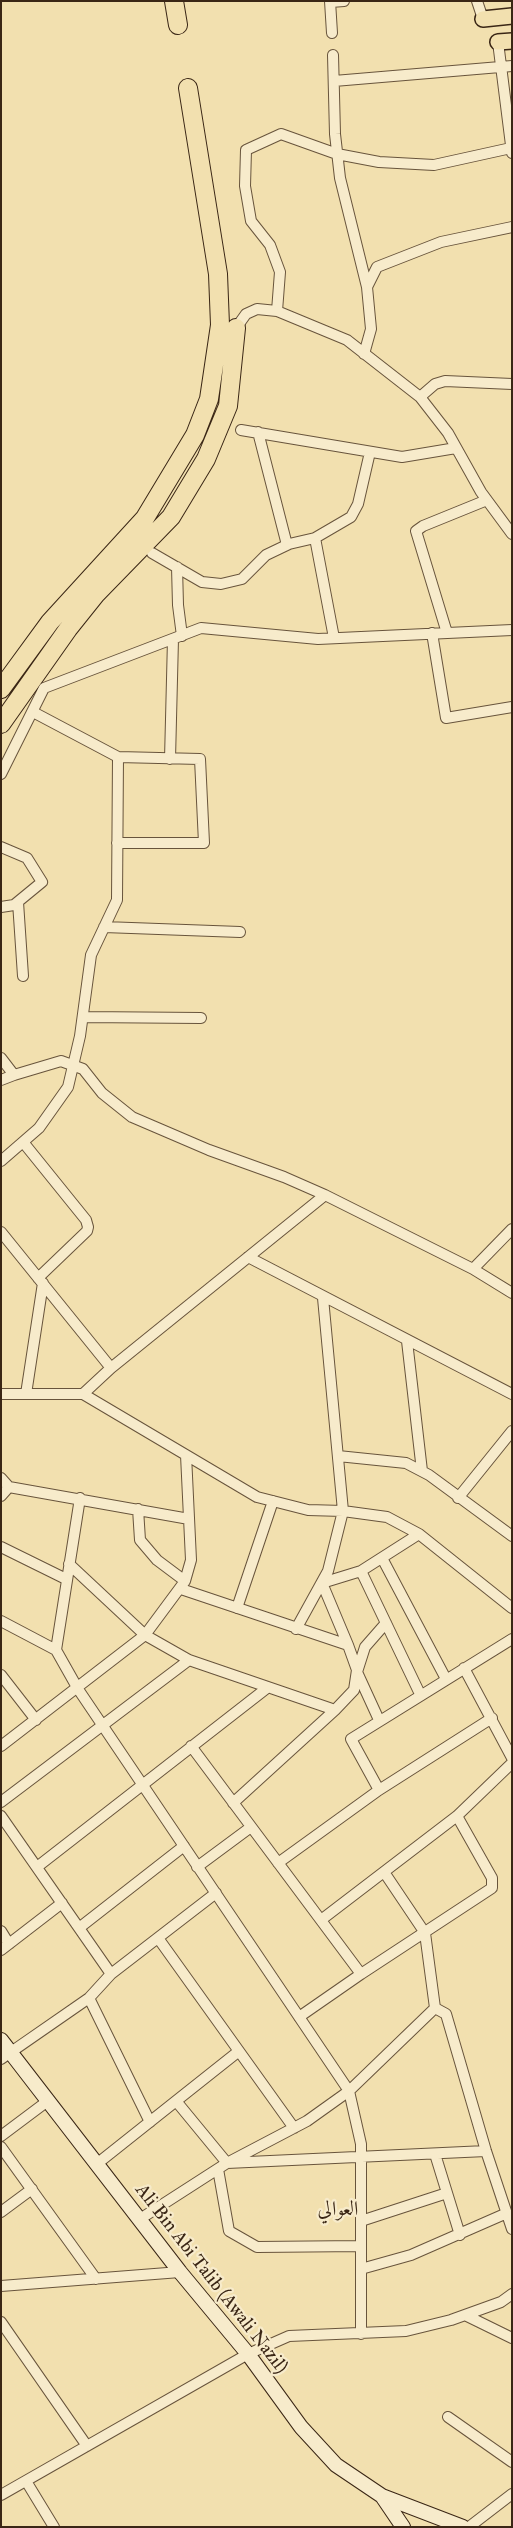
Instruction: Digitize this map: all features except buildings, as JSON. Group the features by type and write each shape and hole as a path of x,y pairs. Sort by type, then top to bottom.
{"highway":[{"path":"174,1 178,25"},
{"path":"1,689 50,622 145,518 195,435 209,399 220,325 218,274 188,88"},
{"path":"1,724 68,629 96,594 170,517 206,459 228,406 236,328"}],"main road":[{"path":"483,19 512,16"},
{"name":"Ali Bin Abi Talib (Awali Nazil)","path":"1,2040 6,2056 49,2100 180,2272 248,2354 301,2427 336,2465 382,2496 404,2527"},
{"path":"382,2496 463,2527"}],"street":[{"path":"332,33 330,2 344,1"},
{"path":"477,1 483,19"},
{"path":"277,311 280,272 270,245 251,221 245,186 246,150 281,134 337,154 379,162 434,165 511,152 505,42"},
{"path":"333,55 337,154 350,223 367,287 372,329 364,354"},
{"path":"334,81 507,66"},
{"path":"367,287 377,267 441,242 512,227"},
{"path":"236,328 246,314 257,309 277,311 347,340 420,397 456,448 487,500 512,534"},
{"path":"420,397 435,384 445,381 512,384"},
{"path":"241,430 402,457 456,448"},
{"path":"258,432 287,545"},
{"path":"152,553 202,582 222,584 242,579 266,555 287,545 315,538 351,517 358,504 370,452"},
{"path":"447,633 416,531 423,526 487,500"},
{"path":"315,538 334,638"},
{"path":"170,759 178,637 177,567"},
{"path":"1,774 44,688 201,628 318,639 512,630"},
{"path":"432,634 446,718 512,707"},
{"path":"33,712 118,757 200,760 204,843 117,843"},
{"path":"1,1160 39,1128 68,1087 82,1017 90,955 117,900 118,757"},
{"path":"1,847 27,858 42,882 14,905 1,907"},
{"path":"18,902 23,976"},
{"path":"104,927 240,932"},
{"path":"82,1017 201,1018"},
{"path":"1,1058 14,1075"},
{"path":"1,1080 61,1061 83,1069 102,1093 132,1117 209,1150 284,1176 473,1269 512,1293"},
{"path":"23,1142 86,1220 88,1227 87,1231 41,1281 26,1394"},
{"path":"83,1394 111,1368 325,1195"},
{"path":"473,1269 508,1239 512,1229"},
{"path":"1,1233 111,1368"},
{"path":"248,1257 323,1298 512,1394"},
{"path":"296,1629 328,1571 343,1511 323,1298"},
{"path":"407,1341 422,1471"},
{"path":"1,1384 4,1394 83,1394 257,1497 308,1510 343,1511 387,1517 420,1534 512,1608"},
{"path":"458,1498 512,1430"},
{"path":"1,1746 78,1689 145,1635 183,1585 191,1560 186,1455"},
{"path":"338,1456 406,1463 422,1471 512,1536"},
{"path":"1,1478 9,1486 189,1518"},
{"path":"1,1496 9,1486"},
{"path":"56,1650 80,1498"},
{"path":"237,1608 273,1501"},
{"path":"138,1509 140,1540 157,1560 183,1585 237,1608 348,1645"},
{"path":"322,1583 362,1571 420,1534"},
{"path":"1,1547 66,1579"},
{"path":"382,1558 446,1679"},
{"path":"69,1564 145,1635 189,1660 335,1710"},
{"path":"362,1571 420,1694"},
{"path":"322,1583 348,1645 357,1672 379,1720"},
{"path":"1,1621 56,1650 78,1689 349,2091 360,2144 361,2334"},
{"path":"233,1803 335,1710 354,1690 357,1672 365,1648 386,1622"},
{"path":"379,1790 351,1739 420,1694 512,1639"},
{"path":"1,1802 189,1660"},
{"path":"464,1668 512,1758"},
{"path":"1,1675 36,1720"},
{"path":"37,1867 268,1688"},
{"path":"278,1863 379,1790 492,1718"},
{"path":"191,1746 361,1974"},
{"path":"321,1920 457,1816 512,1763"},
{"path":"1,1816 111,1974"},
{"path":"299,2017 492,1888 492,1878 457,1816"},
{"path":"198,1867 251,1827"},
{"path":"79,1928 184,1846"},
{"path":"384,1872 425,1932 434,2008"},
{"path":"6,2056 89,1998 111,1974 216,1893"},
{"path":"1,1931 5,1947 62,1903"},
{"path":"158,1938 294,2128"},
{"path":"89,1998 150,2122"},
{"path":"140,2219 222,2166 294,2128 349,2091 434,2008"},
{"path":"434,2008 446,2014 486,2151 512,2229"},
{"path":"98,2163 239,2051"},
{"path":"1,2136 49,2100"},
{"path":"176,2101 222,2166 229,2231 257,2247 361,2246"},
{"path":"1,2147 96,2279"},
{"path":"222,2166 486,2151"},
{"path":"435,2154 460,2235"},
{"path":"1,2212 32,2189"},
{"path":"361,2221 447,2193"},
{"path":"361,2269 411,2255 460,2235 506,2213"},
{"path":"1,2286 180,2272"},
{"path":"1,2495 248,2354 289,2336 406,2331 465,2316 501,2302 512,2294"},
{"path":"465,2316 512,2338"},
{"path":"1,2322 87,2446"},
{"path":"448,2416 512,2462"},
{"path":"26,2481 54,2527"},
{"path":"469,2527 512,2494"}],"district":[{"name":"العوالي","path":"338,2210"}]}
